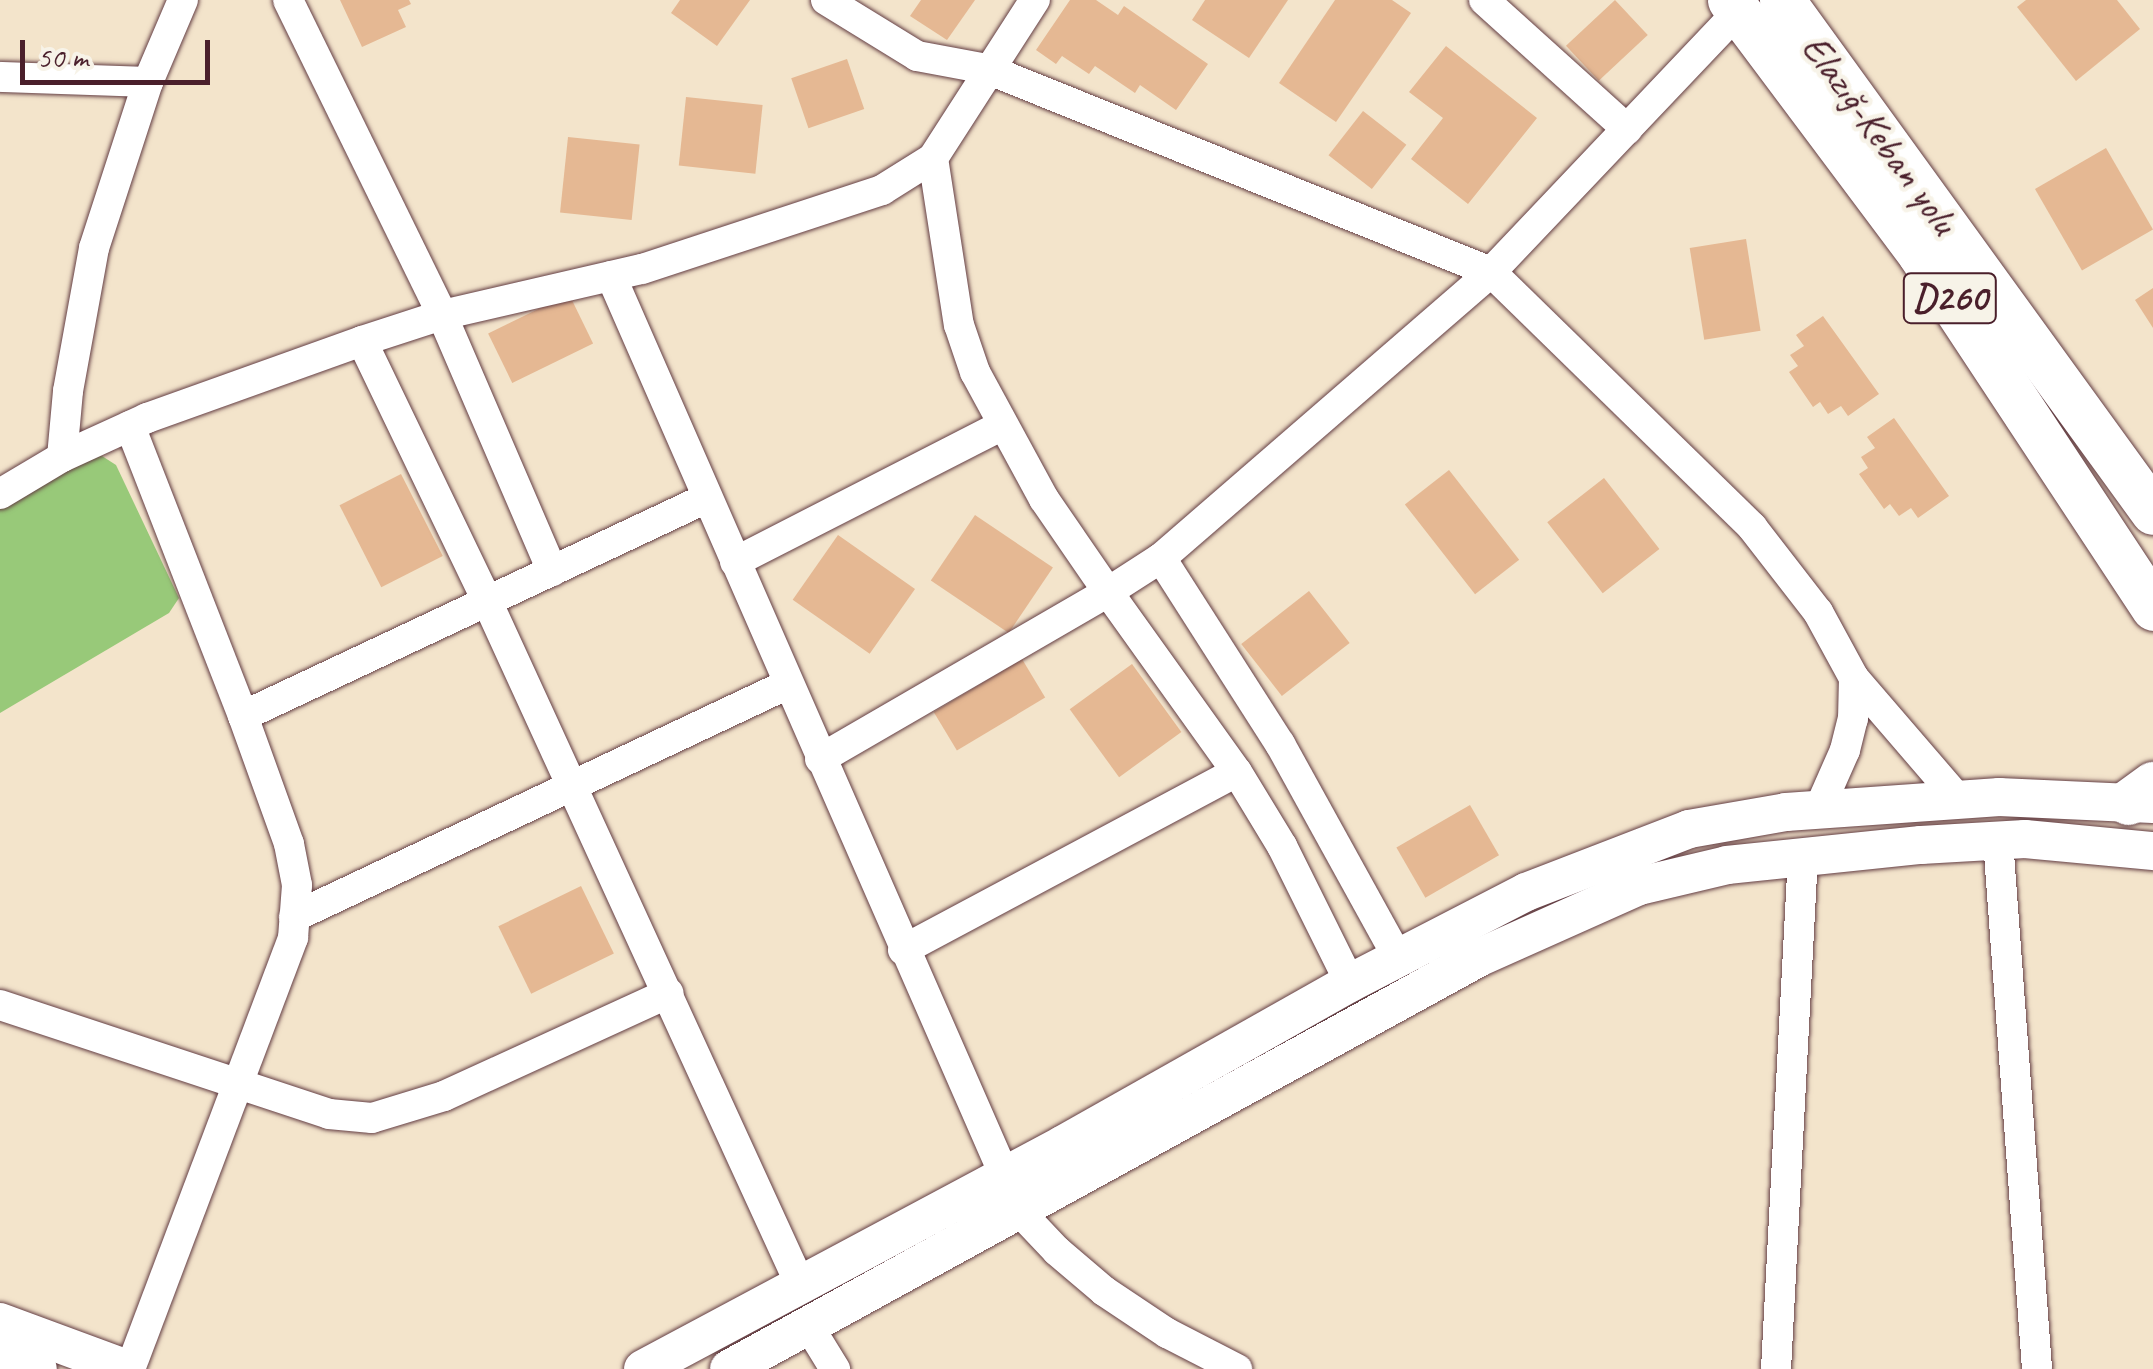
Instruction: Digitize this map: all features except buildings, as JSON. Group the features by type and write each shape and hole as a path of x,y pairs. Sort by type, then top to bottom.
{"highway":[{"name":"Elazığ-Keban yolu","path":"1782,0 2153,512"},
{"name":"Elazığ-Keban yolu","path":"1734,6 1920,254 2153,608"}],"main road":[{"path":"643,1369 1002,1176 1350,982 1526,892 1689,829 1819,809 1958,800 2144,797"},
{"path":"730,1369 1478,958 1595,903 1683,872 1804,856 1998,840 2069,840 2153,850"},
{"path":"0,1322 129,1369"},
{"path":"0,1352 38,1369"}],"street":[{"path":"62,457 84,288 148,82 184,0"},
{"path":"288,0 442,315 552,571"},
{"path":"826,0 917,56 986,69 1492,272 1752,527 1818,612 1854,678 1958,800"},
{"path":"0,494 62,457 130,426 362,342 442,315 611,276 882,190 934,158 986,69 1034,0"},
{"path":"1484,0 1627,129"},
{"path":"820,759 1161,558 1492,272 1627,129 1734,6"},
{"path":"0,78 148,82"},
{"path":"934,158 959,325 974,372 1001,426 1108,592 1237,772 1282,846 1350,982"},
{"path":"611,276 1021,1212 1056,1251 1104,1291 1167,1333 1237,1369"},
{"path":"362,342 487,601 800,1284"},
{"path":"129,1369 294,938 297,885 290,844 130,426"},
{"path":"735,562 1001,426"},
{"path":"243,716 707,498"},
{"path":"1161,558 1280,744 1398,958"},
{"path":"1819,809 1846,750 1853,720 1854,678"},
{"path":"294,917 788,684"},
{"path":"904,950 1237,772"},
{"path":"1998,840 2037,1369"},
{"path":"1776,1369 1804,856"},
{"path":"0,1006 351,1118 393,1115 669,993"},
{"path":"808,1324 835,1369"}],"green space":[{"path":"102,456 116,465 179,598 169,613 0,713 0,505 81,457"}]}
